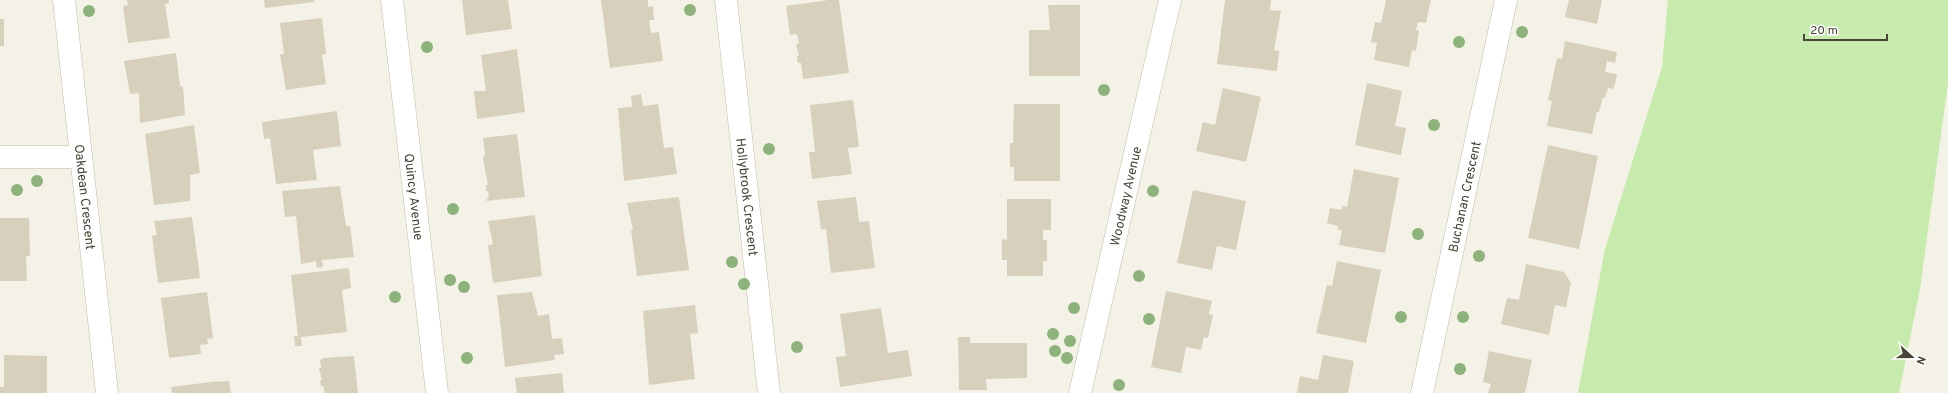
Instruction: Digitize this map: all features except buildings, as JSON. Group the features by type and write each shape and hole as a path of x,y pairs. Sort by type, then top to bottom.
{"street":[{"name":"Oakdean Crescent","path":"64,0 107,393"},
{"name":"Quincy Avenue","path":"392,0 437,393"},
{"name":"Hollybrook Crescent","path":"726,0 769,393"},
{"name":"Woodway Avenue","path":"1080,393 1170,0"},
{"name":"Buchanan Crescent","path":"1422,393 1506,0"},
{"path":"0,157 81,157"}],"green space":[{"path":"1668,0 1948,0 1948,83 1920,289 1899,393 1578,393 1605,249 1662,67"}]}
